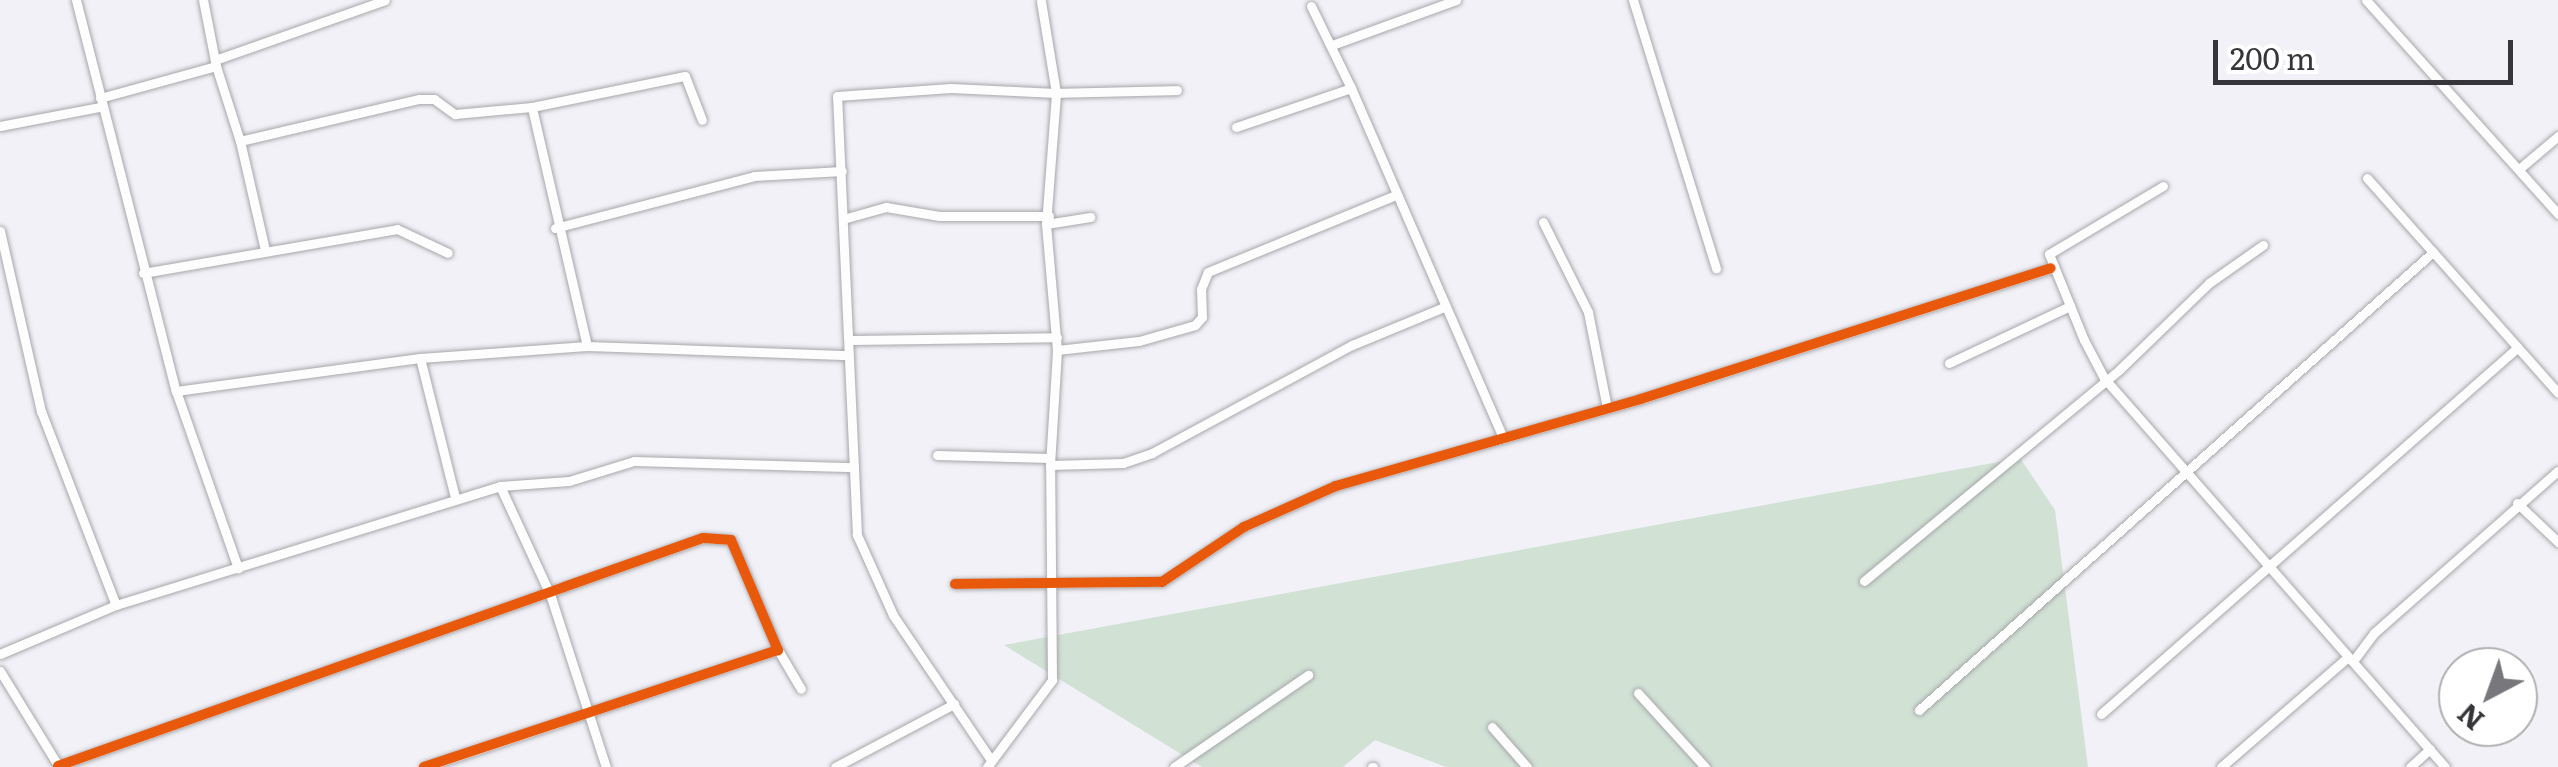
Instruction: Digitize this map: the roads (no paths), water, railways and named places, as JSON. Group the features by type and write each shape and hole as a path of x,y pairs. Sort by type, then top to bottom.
{"street":[{"path":"76,0 176,391 238,568"},
{"path":"204,0 216,63 240,142 264,250"},
{"path":"0,126 100,102 385,0"},
{"path":"1332,45 1439,2 1456,0"},
{"path":"1633,0 1716,268"},
{"path":"2366,0 2558,214"},
{"path":"1042,1 1056,94 1048,220 1057,337 1050,462 1054,586 1049,688 989,764 954,704 893,616 858,535 848,355 852,340 837,96 951,88 1056,94 1177,90"},
{"path":"1311,6 1332,45 1503,438"},
{"path":"240,142 419,99 434,99 455,114 532,108 685,76 702,120"},
{"path":"1236,127 1350,88"},
{"path":"532,108 555,228 587,346"},
{"path":"2518,169 2558,136"},
{"path":"555,228 754,176 842,171"},
{"path":"2367,178 2558,393"},
{"path":"2163,186 2050,254 2050,268 2104,378 2187,468 2445,767"},
{"path":"1057,350 1139,341 1195,325 1202,317 1201,289 1208,272 1396,195"},
{"path":"843,219 886,207 939,216 1048,220 1090,217"},
{"path":"1543,222 1588,312 1607,408"},
{"path":"143,272 397,229 448,253"},
{"path":"0,230 41,411 116,606"},
{"path":"1864,582 2104,378 2209,282 2262,245"},
{"path":"1919,710 2434,252"},
{"path":"954,584 1162,582 1244,527 1336,486 1607,408 2050,268"},
{"path":"1949,363 2070,306"},
{"path":"937,454 1123,463 1152,453 1352,345 1444,307"},
{"path":"852,340 1057,337"},
{"path":"176,391 420,358 587,346 848,355"},
{"path":"2102,714 2267,563 2518,346"},
{"path":"420,358 456,497"},
{"path":"0,654 116,606 500,486 568,481 634,461 854,468"},
{"path":"2221,767 2350,659 2517,502 2558,471"},
{"path":"500,486 550,594 606,767"},
{"path":"2517,502 2558,542"},
{"path":"0,671 58,766 720,536 731,540 778,650 801,689"},
{"path":"424,767 778,650"},
{"path":"1174,767 1308,675"},
{"path":"1638,694 1705,767"},
{"path":"835,767 954,704"},
{"path":"1492,727 1527,767"},
{"path":"2410,767 2430,749"}]}
